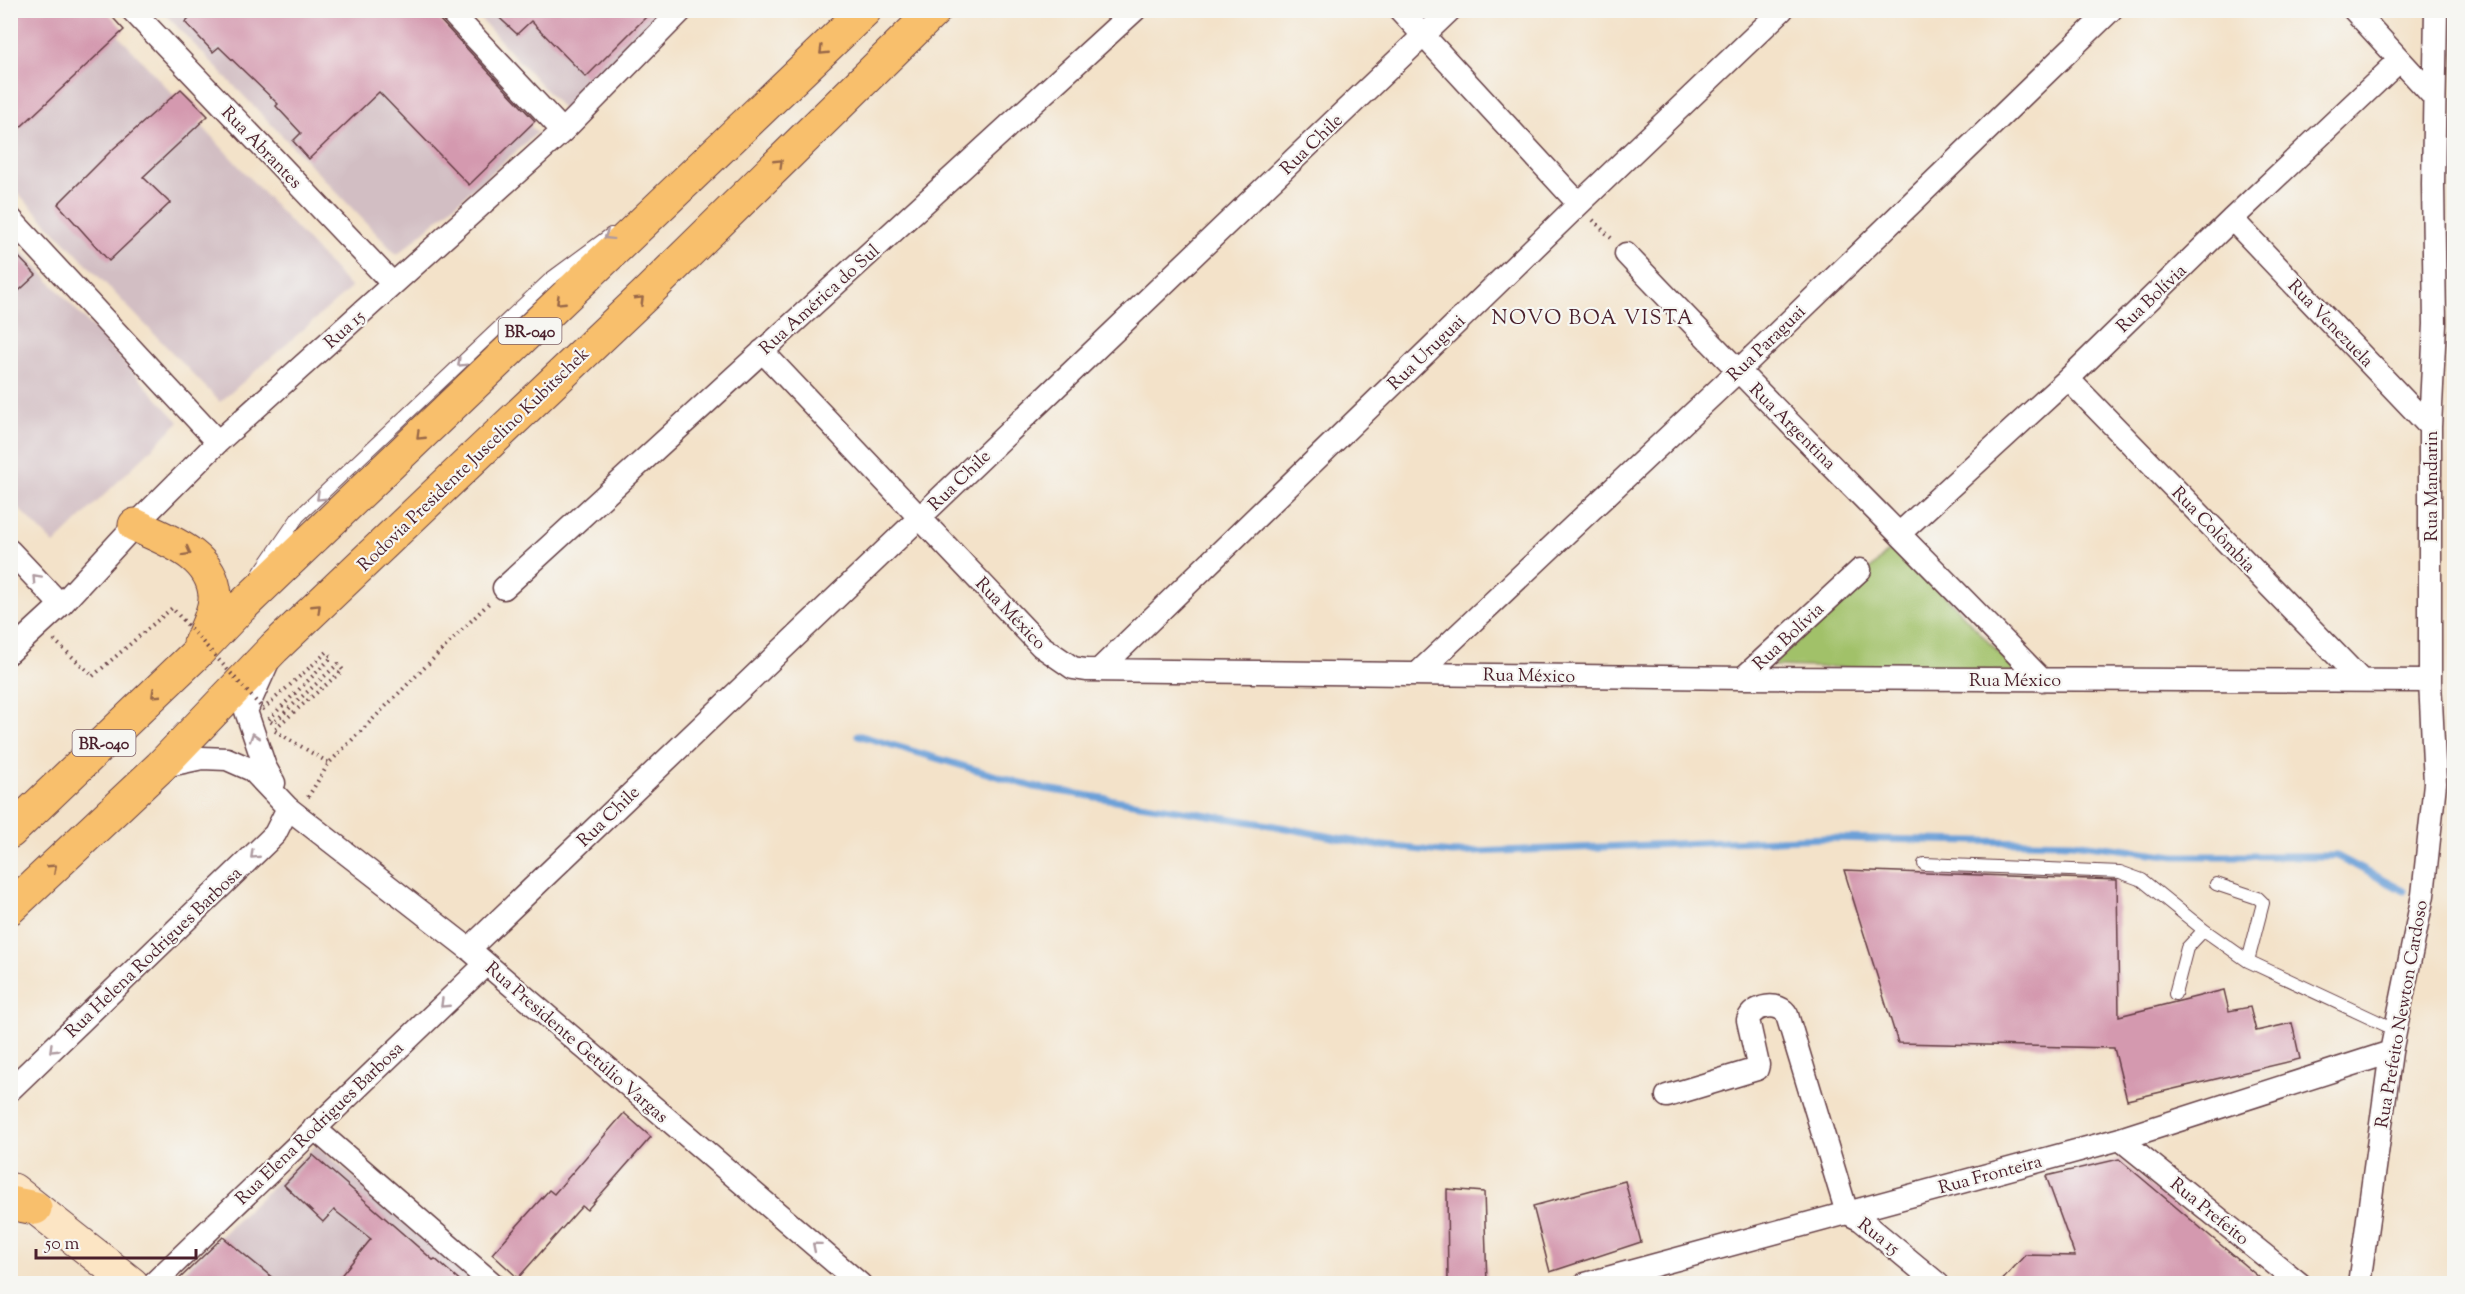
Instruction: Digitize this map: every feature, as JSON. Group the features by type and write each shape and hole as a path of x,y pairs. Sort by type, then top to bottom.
{"highway":[{"name":"BR-040","path":"10,832 241,607 865,10"},
{"name":"Rodovia Presidente Juscelino Kubitschek","path":"10,908 160,767 274,648 645,295 935,10"},
{"path":"135,525 197,557 211,578 215,596 211,615 196,653"}],"main road":[{"path":"10,1188 23,1205 132,1284"}],"street":[{"name":"Rua Abrantes","path":"132,10 393,284"},
{"path":"449,10 563,131"},
{"name":"Rua 15","path":"10,652 62,605 135,525 218,442 563,131 682,10"},
{"name":"Rua América do Sul","path":"504,588 1135,10"},
{"path":"1400,10 1579,204"},
{"name":"Rua Chile","path":"469,949 1450,10"},
{"name":"Rua Uruguai","path":"1099,670 1782,10"},
{"name":"Rua Paraguai","path":"1418,673 1737,372 2111,10"},
{"path":"2354,10 2434,97"},
{"name":"Rua Mandarin","path":"2436,10 2434,97 2445,324 2430,427 2430,681 2445,745"},
{"name":"Rua Bolívia","path":"1900,533 2068,379 2400,60"},
{"path":"10,218 218,442"},
{"name":"Rua Venezuela","path":"2232,219 2430,427"},
{"name":"Rua Argentina","path":"1626,254 1737,372 1900,533 2042,680"},
{"name":"Rua México","path":"762,351 921,516 1041,646 1073,668 1743,678 2430,681"},
{"name":"Rua Colômbia","path":"2068,379 2360,679"},
{"path":"10,551 62,605"},
{"name":"Rua Bolívia","path":"1743,678 1860,570"},
{"name":"Rua Presidente Getúlio Vargas","path":"274,648 246,711 265,767 292,812"},
{"name":"Rua Prefeito Newton Cardoso","path":"2359,1284 2391,1052 2423,895 2435,783 2445,745"},
{"name":"Rua Presidente Getúlio Vargas","path":"160,767 202,758 227,759 252,770 292,812 469,949 860,1284"},
{"name":"Rua Helena Rodrigues Barbosa","path":"10,1090 267,842 292,812"},
{"name":"Rua Elena Rodrigues Barbosa","path":"153,1284 486,964"},
{"path":"1667,1096 1757,1069 1750,1015 1753,1011 1775,1006 1781,1007 1787,1015 1846,1213"},
{"name":"Rua Fronteira","path":"1586,1283 2120,1138 2391,1052"},
{"path":"314,1128 493,1284"},
{"name":"Rua Prefeito","path":"2120,1138 2300,1284"},
{"name":"Rua 15","path":"1846,1213 1861,1220 1938,1284"}],"lane":[{"path":"1924,864 2120,872 2142,880 2204,930 2248,961 2396,1030"},
{"path":"2216,884 2258,898 2263,903 2248,961"},
{"path":"2175,994 2187,948 2204,930"}],"path":[{"path":"1579,204 1626,254"},
{"path":"292,812 328,763 504,588"},
{"path":"38,625 93,676 172,608 263,709 327,652 332,657 268,720 273,723 339,664 343,670 273,730 328,763"}],"shaded area":[{"path":"11,11 96,11 351,288 220,402 11,186"},
{"path":"162,11 424,11 537,133 397,255"},
{"path":"473,11 671,11 566,112"},
{"path":"10,238 179,422 54,544 11,501"},
{"path":"316,1145 476,1283 170,1284"}],"green space":[{"path":"1896,544 2017,672 1772,666"}],"building":[{"path":"10,10 106,10 124,30 10,137"},
{"path":"197,10 436,10 439,19 535,121 469,185 379,92 309,159 293,141 301,133 276,106 278,104 219,47 213,52 185,22"},
{"path":"491,10 653,10 586,77 531,21 517,34"},
{"path":"181,89 208,116 143,177 170,203 109,261 58,204 113,149"},
{"path":"10,248 36,275 10,299"},
{"path":"1844,870 2117,880 2119,1016 2224,990 2229,1011 2250,1007 2256,1031 2292,1023 2300,1059 2127,1100 2114,1048 1898,1043"},
{"path":"624,1113 651,1137 587,1210 582,1206 518,1278 492,1254 549,1190 554,1194"},
{"path":"313,1155 433,1260 435,1259 464,1284 334,1284 371,1239 334,1210 323,1222 284,1185"},
{"path":"2119,1159 2267,1284 1999,1284 2025,1255 2075,1256 2046,1176"},
{"path":"1625,1181 1641,1242 1550,1272 1533,1206"},
{"path":"1447,1189 1484,1192 1487,1284 1448,1284"},
{"path":"223,1237 280,1284 174,1284"}],"waterway":[{"path":"858,735 1034,787 1270,825 1374,845 1452,853 1826,838 2072,843 2175,856 2337,856 2404,891"}],"district":[{"name":"NOVO BOA VISTA","path":"1593,317"}]}
